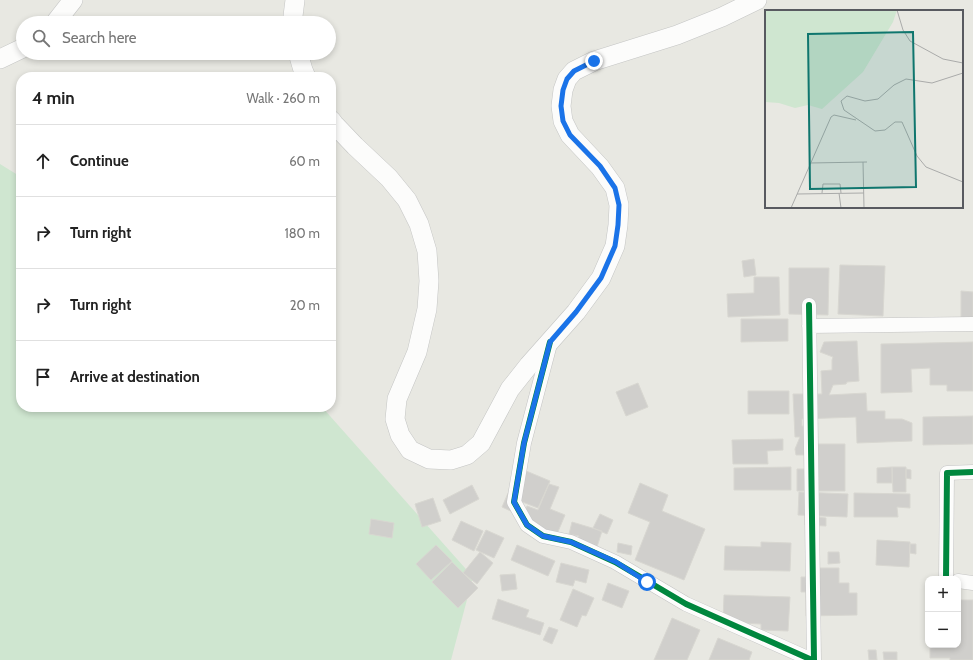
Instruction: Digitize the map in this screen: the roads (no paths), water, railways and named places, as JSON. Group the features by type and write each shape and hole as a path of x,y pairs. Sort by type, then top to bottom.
{"main road":[{"path":"60,16 73,0"},
{"path":"293,16 295,0"},
{"path":"336,126 389,178 407,200 419,224 427,251 430,281 427,309 417,352 397,399 395,418 400,435 410,450 429,459 451,460 468,455 482,443 510,389 576,312 601,278 615,246 619,205 615,188 600,166 570,135 563,121 561,106 563,90 567,79 574,71 594,61 677,35 722,17 757,0"},
{"path":"0,59 16,51"},
{"path":"300,60 304,72"}],"street":[{"path":"550,342 524,443 514,502 527,525 543,536 571,542 616,562 647,582 686,604 813,660 809,305"},
{"path":"809,326 973,324"},
{"path":"946,576 947,473 973,472"},
{"path":"961,581 973,583"}]}
